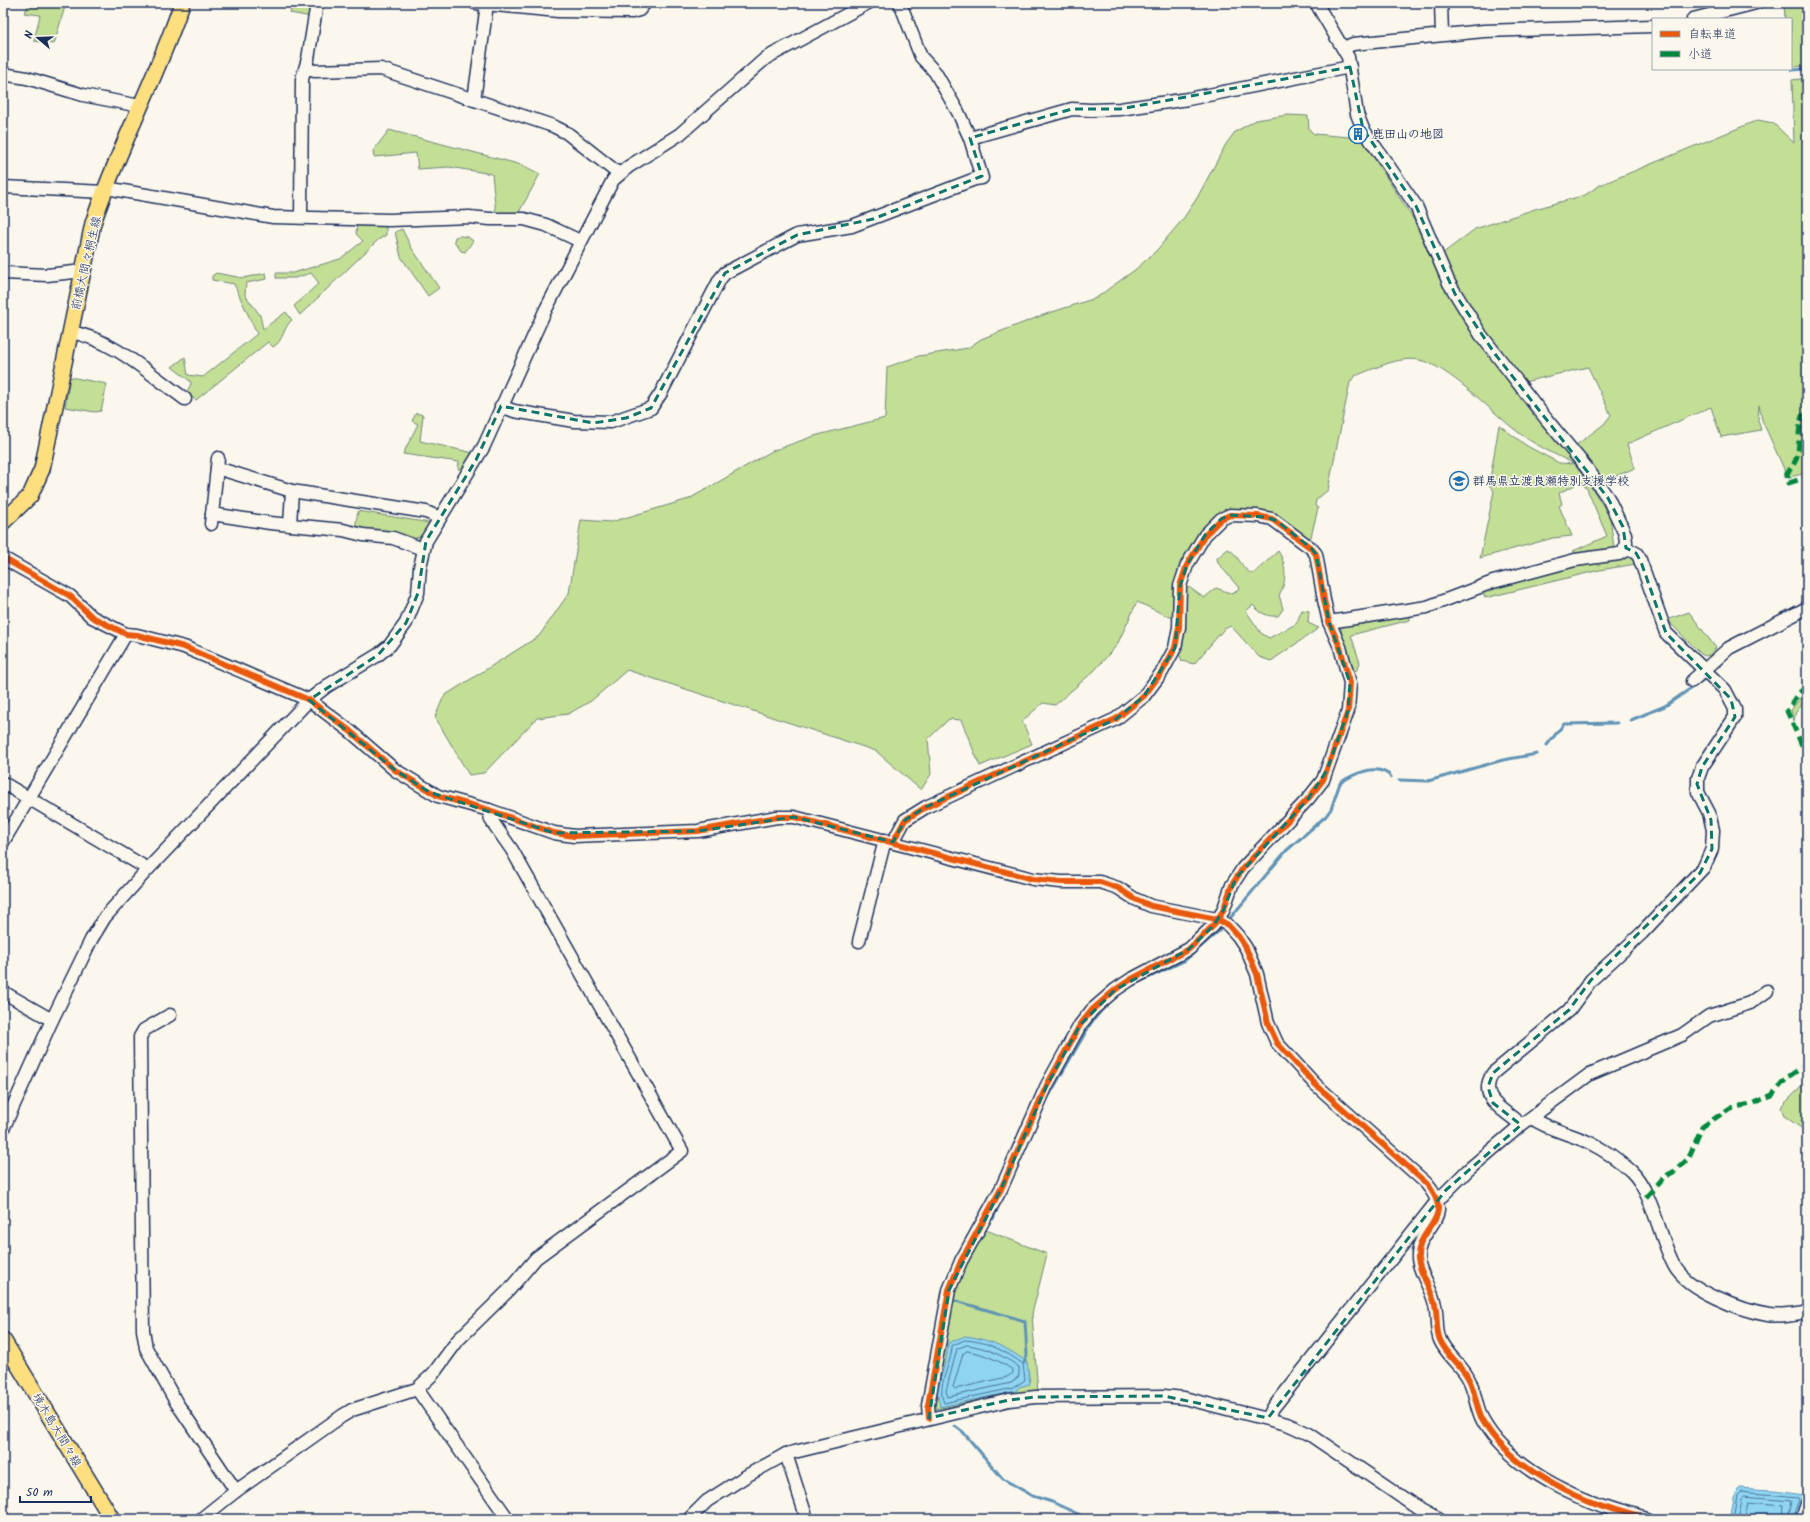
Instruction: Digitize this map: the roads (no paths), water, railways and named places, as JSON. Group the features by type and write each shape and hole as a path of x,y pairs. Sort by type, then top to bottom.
{"main road":[{"name":"前橋大間々桐生線","path":"3,522 30,496 42,469 89,238 105,190 182,3"},
{"name":"境木島大間々線","path":"3,1340 112,1519"}],"street":[{"path":"301,217 302,79 306,68 318,3"},
{"path":"474,100 481,3 558,12 632,12 639,10 645,3"},
{"path":"3,1129 52,1020 100,924 148,869 309,700 327,686 378,655 399,635 415,604 423,548 476,460 545,311 608,188 619,174 680,134 753,68 770,55 868,3"},
{"path":"501,406 514,411 574,422 593,423 619,420 651,408 661,393 720,279 725,273 797,236 852,226 975,179 982,178 970,138 958,112 935,72 921,57 900,3"},
{"path":"1316,3 1343,48 1350,67 1357,114 1363,129 1416,206 1456,294 1495,354 1586,467 1608,498 1623,527 1626,542 1625,548 1619,554 1574,560 1494,582 1427,607 1329,622"},
{"path":"1441,3 1442,34"},
{"path":"1697,18 1756,3"},
{"path":"1343,48 1353,44 1484,31 1652,26"},
{"path":"970,138 1072,109 1120,109 1350,67"},
{"path":"306,68 314,70 381,69 560,129 619,174"},
{"path":"3,74 27,78 83,95 140,106"},
{"path":"3,186 105,190 264,216 390,220 469,217 490,219 524,218 546,225 580,241"},
{"path":"3,273 47,275 83,271"},
{"path":"70,332 84,335 102,342 185,399"},
{"path":"423,548 393,538 363,535 336,529 212,519 218,463 292,491 426,512 440,518"},
{"path":"290,525 292,491"},
{"path":"859,942 889,841 905,820 926,807 1116,719 1144,696 1162,672 1174,648 1179,627 1180,586 1187,565 1205,535 1217,523 1226,516 1258,516 1272,519 1311,548 1316,554 1329,622 1347,666 1350,690 1344,722 1323,780 1308,799 1260,849 1236,878 1229,891 1223,912 1213,926 1189,949 1130,980 1115,990 1092,1010 1080,1025 1047,1085 1001,1189 961,1261 949,1290 928,1405 929,1418"},
{"path":"1521,1125 1493,1103 1488,1086 1493,1073 1569,1010 1591,980 1642,933 1694,880 1704,867 1710,854 1713,842 1713,830 1709,813 1698,792 1698,778 1702,767 1734,717 1735,709 1725,690 1666,633 1639,557 1636,553 1625,548"},
{"path":"3,558 70,596 92,617 126,634 137,635 184,647 309,700 395,770 429,792 446,799 489,810 554,834 574,836 698,831 777,817 794,817 1033,879 1061,882 1100,882 1118,888 1135,900 1151,906 1217,919 1233,929 1246,948 1256,974 1268,1023 1277,1043 1315,1084 1426,1183 1438,1200 1438,1212 1421,1245 1418,1258 1419,1265 1435,1305 1436,1326 1440,1341 1467,1375 1474,1390 1476,1405 1493,1436 1508,1452 1527,1468 1565,1490 1608,1508 1648,1519"},
{"path":"1692,681 1729,648 1807,608"},
{"path":"3,842 126,634"},
{"path":"3,783 148,869"},
{"path":"201,1519 236,1491 352,1410 417,1389 433,1374 458,1340 509,1290 536,1258 682,1151 512,850 491,820 489,810"},
{"path":"1268,1418 1272,1408 1438,1200 1468,1170 1521,1125 1590,1074 1675,1038 1704,1018 1750,1003 1767,991"},
{"path":"3,992 52,1020"},
{"path":"170,1015 144,1030 140,1037 143,1330 146,1348 176,1402 236,1491"},
{"path":"1532,1118 1541,1124 1591,1143 1631,1171 1639,1181 1658,1222 1675,1267 1694,1287 1758,1313 1777,1315 1807,1312"},
{"path":"417,1389 508,1519"},
{"path":"689,1519 708,1501 748,1475 786,1454 929,1418 1009,1400 1036,1397 1164,1396 1184,1398 1268,1418 1309,1434 1409,1502 1440,1519"},
{"path":"786,1454 807,1519"},
{"path":"1801,1519 1807,1501"}],"water":[{"path":"965,1336 991,1342 1013,1352 1027,1362 1030,1384 1019,1387 1016,1391 940,1407 937,1391 946,1359 948,1343"},
{"path":"1739,1488 1804,1494 1795,1519 1729,1519 1734,1493"}],"waterway":[{"path":"1792,70 1807,69"},
{"path":"1719,666 1723,660"},
{"path":"1631,720 1665,706 1706,678"},
{"path":"1547,745 1564,724 1617,723"},
{"path":"1399,780 1428,781 1503,760 1537,754"},
{"path":"1231,917 1286,851 1326,816 1331,809 1340,783 1358,773 1373,770 1379,770 1391,777"},
{"path":"1131,986 1184,961 1220,930"},
{"path":"1047,1099 1091,1023 1107,1004"},
{"path":"993,1219 999,1204"},
{"path":"956,1301 1025,1321 1027,1356 1024,1363"},
{"path":"955,1426 963,1432 1003,1479 1033,1496 1052,1502 1089,1519"}],"place":[{"name":"鹿田山の地図","path":"1358,134"},
{"name":"群馬県立渡良瀬特別支援学校","path":"1459,481"}]}
